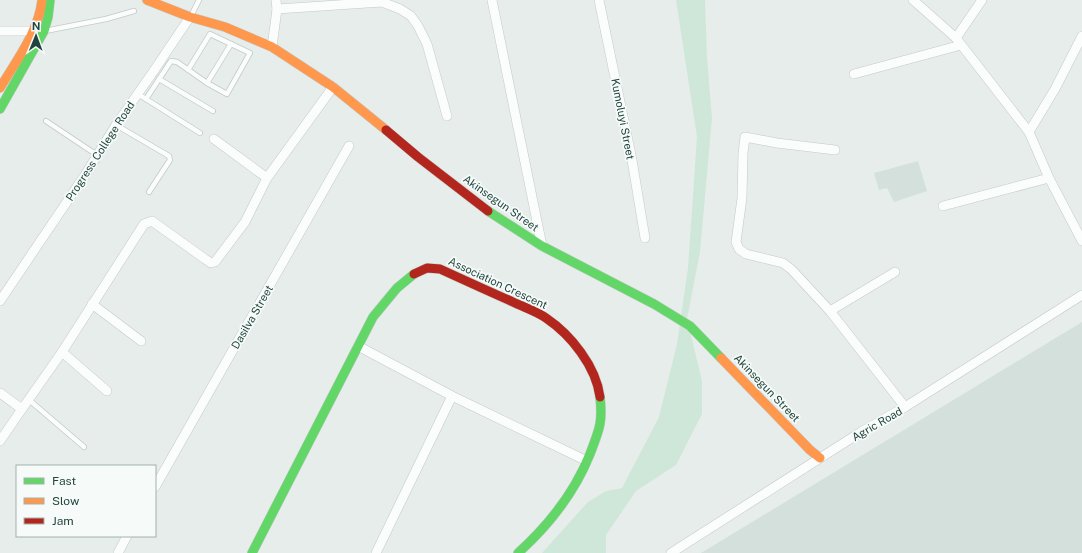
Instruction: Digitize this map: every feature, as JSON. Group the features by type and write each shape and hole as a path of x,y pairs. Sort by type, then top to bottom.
{"street":[{"path":"0,88 33,32 41,12 42,0"},
{"path":"0,109 44,31 48,17 50,0"},
{"name":"Akinsegun Street","path":"147,0 190,17 225,27 272,47 333,87 418,157 490,213 542,246 690,326 810,450 820,458"},
{"path":"492,0 542,246"},
{"name":"Kumoluyi Street","path":"600,0 646,238"},
{"path":"913,0 958,41 1028,132 1049,178 1082,241"},
{"path":"854,74 958,41 982,0"},
{"path":"272,47 277,5 382,2 400,9 411,16 427,44 447,116"},
{"name":"Progress College Road","path":"0,301 85,175 116,125 142,97 190,17"},
{"path":"0,31 44,31"},
{"path":"1028,132 1055,89 1082,36"},
{"path":"0,441 62,352 144,224 152,221 211,263 215,262 245,222 267,178 333,87"},
{"path":"835,150 777,143 745,137 742,153 742,198 736,242 739,249 746,254 783,264 791,269 830,311 905,407"},
{"path":"214,140 267,178"},
{"name":"Dasilva Street","path":"156,485 350,146"},
{"path":"943,206 1049,178"},
{"name":"Association Crescent","path":"252,553 373,317 399,284 427,268 440,269 544,317 556,325 572,342 587,361 595,376 602,411 599,428 587,461 576,486 560,509 536,538 518,553"},
{"path":"830,311 895,272"},
{"name":"Agric Road","path":"671,553 861,432 905,407 1082,295"},
{"path":"92,304 141,341"},
{"path":"358,346 452,396 587,461"},
{"path":"62,352 107,391"},
{"path":"0,394 22,408"},
{"path":"376,553 452,396"},
{"path":"118,553 126,537"}],"lane":[{"name":"Progress College Road","path":"190,17 199,0"},
{"path":"44,31 134,12"},
{"path":"188,70 210,34 250,54 227,94 207,83 188,70 177,62 171,61 159,79 142,97 200,134"},
{"path":"207,83 231,44"},
{"path":"159,79 213,111"},
{"path":"46,121 97,155"},
{"path":"116,125 169,156 170,160 149,192"},
{"path":"28,399 84,447"}],"shaded area":[{"path":"918,161 927,191 894,202 887,188 879,190 874,173"},
{"path":"1082,322 1082,553 701,553"}],"green space":[{"path":"676,0 705,0 707,58 712,118 700,252 687,319 702,381 702,414 676,465 636,491 606,535 606,553 542,553 588,502 606,491 622,488 659,417 677,344 688,268 697,137"}],"traffic: fast":[{"path":"0,109 44,31 48,17 50,0"},
{"path":"488,211 542,246 654,304 690,326 721,358"},
{"path":"252,553 373,317 397,288 414,274"},
{"path":"518,553 560,508 584,469 601,420 600,397"}],"traffic: slow":[{"path":"0,88 32,34 40,12 42,0"},
{"path":"147,0 190,17 225,27 272,47 333,87 386,130"},
{"path":"721,358 810,450 820,458"}],"traffic: jam":[{"path":"386,130 418,157 488,211"},
{"path":"414,274 427,268 440,269 534,311 546,318 564,333 581,352 598,385 600,397"}]}
